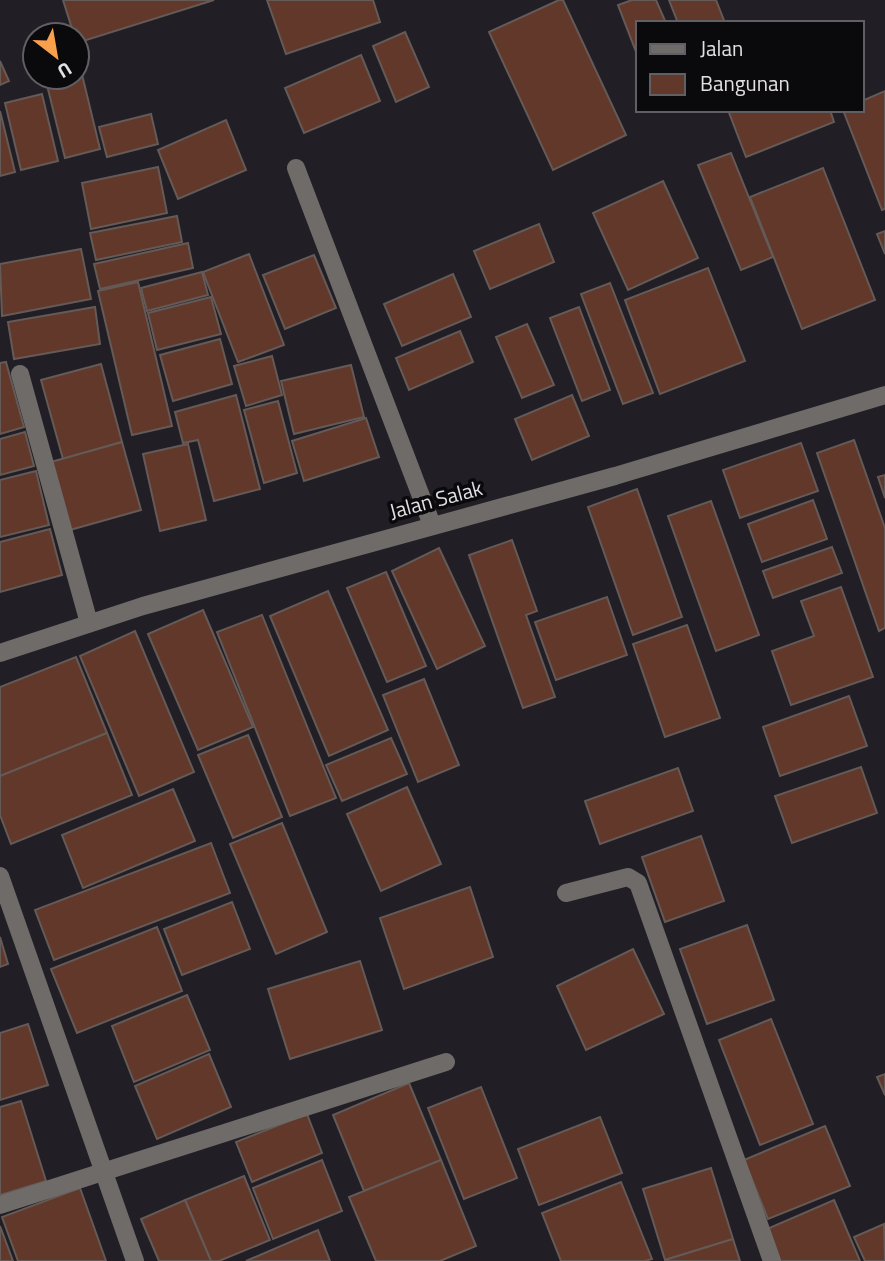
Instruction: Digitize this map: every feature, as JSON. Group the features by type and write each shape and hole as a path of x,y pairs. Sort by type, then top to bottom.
{"street":[{"path":"296,168 432,525"},
{"path":"20,374 89,623"},
{"name":"Jalan Salak","path":"0,653 143,606 615,476 885,395"},
{"path":"0,876 135,1261"},
{"path":"566,893 628,877 638,883 772,1261"},
{"path":"0,1205 446,1062"}],"building":[{"path":"63,0 214,0 91,39 91,21 70,21"},
{"path":"267,0 373,0 380,22 286,54"},
{"path":"563,0 626,135 553,170 489,32"},
{"path":"632,0 656,0 665,21 636,21 636,52 618,5"},
{"path":"669,0 716,0 724,21 677,21"},
{"path":"405,32 429,87 396,102 373,46"},
{"path":"361,55 380,101 304,133 285,88"},
{"path":"0,61 9,81 0,85"},
{"path":"48,91 86,91 100,149 65,158"},
{"path":"885,91 885,209 882,210 844,112 864,112 864,100"},
{"path":"42,94 58,161 21,170 5,103"},
{"path":"0,111 15,172 0,176"},
{"path":"729,112 831,112 834,122 746,157"},
{"path":"151,114 158,144 107,157 99,127"},
{"path":"226,120 246,170 178,199 158,150"},
{"path":"731,153 773,257 741,270 698,165"},
{"path":"158,167 167,213 91,229 82,183"},
{"path":"823,168 875,300 802,329 750,197"},
{"path":"663,181 698,258 628,290 593,213"},
{"path":"177,216 182,242 96,260 90,233"},
{"path":"539,224 554,262 490,289 474,251"},
{"path":"885,231 885,254 877,234"},
{"path":"188,243 193,268 100,289 94,264"},
{"path":"81,249 91,299 2,316 0,264"},
{"path":"249,254 284,345 238,362 203,272"},
{"path":"314,255 336,308 285,329 263,275"},
{"path":"708,268 745,361 660,394 625,300"},
{"path":"202,272 208,295 147,311 141,288"},
{"path":"453,274 471,317 402,346 384,304"},
{"path":"138,282 172,426 132,435 98,291"},
{"path":"610,283 653,393 623,404 581,294"},
{"path":"211,297 221,334 157,350 148,313"},
{"path":"95,307 100,344 14,359 8,322"},
{"path":"579,307 610,390 582,401 550,318"},
{"path":"527,324 554,385 522,398 496,337"},
{"path":"460,331 473,362 409,390 396,358"},
{"path":"220,339 232,384 173,401 160,355"},
{"path":"272,356 282,395 246,406 234,366"},
{"path":"6,362 24,427 0,434 0,363"},
{"path":"101,364 122,442 63,459 41,380"},
{"path":"351,365 364,417 294,434 281,381"},
{"path":"236,395 260,489 214,501 198,440 183,443 175,412"},
{"path":"572,395 589,436 532,460 515,419"},
{"path":"278,401 297,473 264,483 244,410"},
{"path":"366,418 379,457 304,481 292,441"},
{"path":"25,432 34,466 0,475 0,439"},
{"path":"854,440 885,528 885,628 879,631 817,453"},
{"path":"122,442 141,510 70,530 51,462"},
{"path":"801,443 818,491 740,518 723,470"},
{"path":"188,444 206,520 160,531 143,454"},
{"path":"36,471 49,525 0,537 0,480"},
{"path":"885,475 885,498 878,477"},
{"path":"637,489 682,617 633,635 588,507"},
{"path":"813,500 827,539 762,562 748,524"},
{"path":"711,501 759,635 716,651 668,516"},
{"path":"50,529 62,575 0,592 0,542"},
{"path":"512,540 537,611 526,615 555,697 523,708 469,555"},
{"path":"832,547 842,573 773,598 763,571"},
{"path":"439,548 485,646 437,669 392,571"},
{"path":"386,572 426,666 387,682 347,588"},
{"path":"841,587 873,677 791,705 772,651 814,636 801,601"},
{"path":"328,591 388,730 329,756 270,616"},
{"path":"607,597 627,655 556,680 535,622"},
{"path":"203,610 253,727 198,750 148,634"},
{"path":"262,615 336,798 290,816 217,632"},
{"path":"687,625 720,718 665,737 633,644"},
{"path":"135,631 194,772 139,796 80,656"},
{"path":"76,657 107,733 0,776 0,687"},
{"path":"424,679 459,765 418,782 383,695"},
{"path":"849,696 867,746 780,776 763,727"},
{"path":"107,733 132,795 11,844 0,815 0,776"},
{"path":"248,735 282,817 233,838 198,755"},
{"path":"391,738 407,774 342,801 326,765"},
{"path":"861,767 877,813 792,843 775,796"},
{"path":"678,768 693,811 600,844 585,801"},
{"path":"407,787 441,864 381,891 347,814"},
{"path":"173,789 195,841 83,888 62,835"},
{"path":"282,823 327,932 276,954 230,844"},
{"path":"701,836 724,901 665,922 642,857"},
{"path":"211,843 230,893 54,960 35,910"},
{"path":"470,887 493,957 404,989 380,918"},
{"path":"232,902 250,949 182,975 164,929"},
{"path":"747,925 774,1000 707,1024 680,949"},
{"path":"157,927 182,991 77,1033 51,969"},
{"path":"0,937 8,964 0,967"},
{"path":"633,949 664,1014 586,1050 557,986"},
{"path":"360,961 382,1030 290,1059 268,989"},
{"path":"187,995 210,1050 134,1082 112,1026"},
{"path":"771,1019 813,1124 760,1145 719,1040"},
{"path":"28,1024 48,1085 0,1100 0,1033"},
{"path":"209,1054 231,1107 157,1139 135,1086"},
{"path":"885,1074 885,1095 877,1077"},
{"path":"409,1083 441,1160 364,1191 333,1115"},
{"path":"481,1087 517,1178 464,1199 428,1108"},
{"path":"21,1101 46,1181 0,1195 0,1107"},
{"path":"307,1114 322,1153 252,1182 236,1142"},
{"path":"600,1117 622,1173 539,1205 518,1149"},
{"path":"825,1126 850,1186 768,1219 744,1160"},
{"path":"322,1160 342,1211 273,1239 253,1188"},
{"path":"441,1160 476,1246 440,1261 376,1261 349,1197"},
{"path":"711,1168 733,1239 665,1260 643,1189"},
{"path":"244,1176 270,1240 219,1261 211,1261 185,1200"},
{"path":"621,1182 652,1259 561,1261 542,1213"},
{"path":"80,1188 106,1261 18,1261 2,1217"},
{"path":"185,1200 211,1261 159,1261 141,1219"},
{"path":"834,1200 860,1261 780,1261 767,1229"},
{"path":"884,1224 885,1261 865,1261 854,1237"},
{"path":"0,1226 13,1261 0,1261"},
{"path":"318,1230 330,1261 246,1261"},
{"path":"733,1239 740,1261 665,1261 665,1260"}]}
